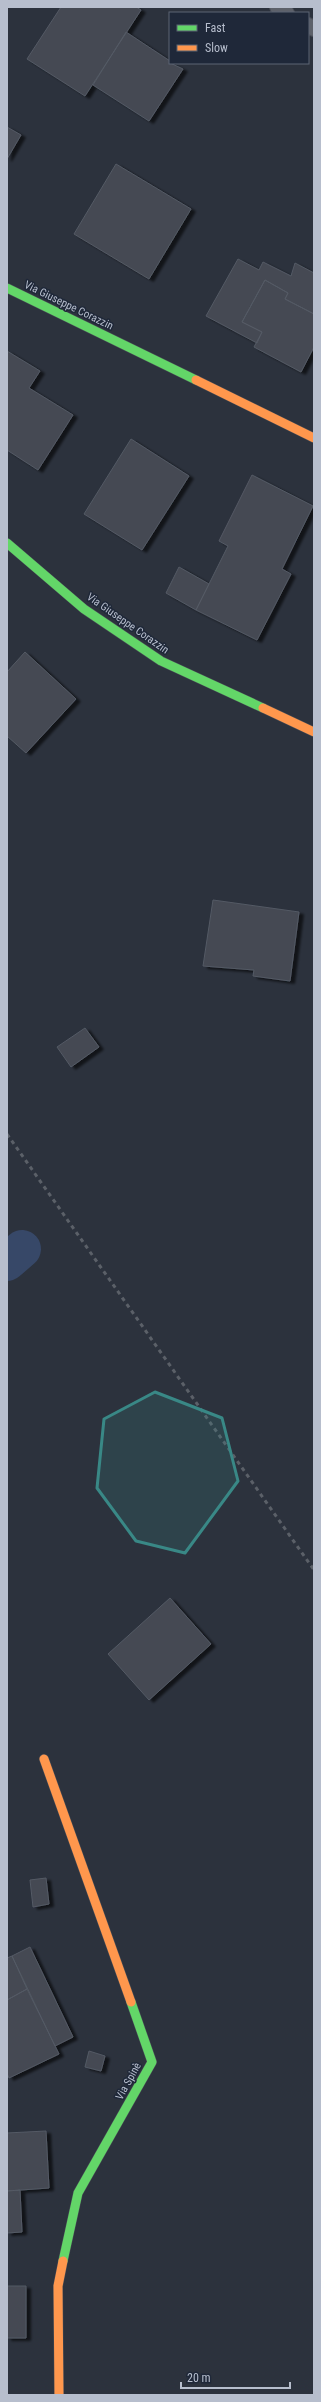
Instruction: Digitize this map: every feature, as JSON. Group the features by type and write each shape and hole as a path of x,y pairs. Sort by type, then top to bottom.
{"street":[{"name":"Via Giuseppe Corazzin","path":"7,288 314,438"},
{"name":"Via Giuseppe Corazzin","path":"7,543 84,609 161,662 314,732"},
{"name":"Via Spinè","path":"44,1759 152,2062 78,2193 58,2286 59,2395"}],"highlighted area":[{"path":"155,1392 222,1418 238,1481 185,1553 136,1541 97,1488 104,1419"}],"building":[{"path":"61,7 136,7 141,10 85,96 27,59"},
{"path":"126,32 169,60 169,64 183,69 149,121 93,85"},
{"path":"7,127 21,135 7,159"},
{"path":"116,164 191,209 149,279 74,234"},
{"path":"238,259 259,270 263,262 291,276 295,263 314,273 314,314 285,299 288,293 265,280 242,322 262,332 257,343 206,316"},
{"path":"265,280 288,293 285,299 314,314 314,347 301,372 254,347 262,332 242,322"},
{"path":"7,351 40,371 29,388 73,415 38,470 7,450"},
{"path":"131,439 189,476 142,550 84,514"},
{"path":"252,475 313,506 282,569 291,574 257,640 196,610 228,546 219,541"},
{"path":"179,567 209,584 196,610 166,593"},
{"path":"25,652 76,699 26,753 7,736 7,672"},
{"path":"213,900 299,912 290,981 253,976 254,970 203,966"},
{"path":"85,1028 99,1047 71,1067 57,1047"},
{"path":"170,1598 211,1644 149,1700 108,1654"},
{"path":"46,1878 49,1904 33,1907 30,1880"},
{"path":"30,1947 73,2037 55,2046 12,1956"},
{"path":"12,1956 27,1989 7,2000 7,1958"},
{"path":"27,1989 59,2054 9,2078 7,2073 7,2000"},
{"path":"89,2051 105,2056 101,2071 85,2067"},
{"path":"46,2131 49,2188 7,2191 7,2133"},
{"path":"20,2190 22,2232 7,2233 7,2191"},
{"path":"7,2286 26,2286 26,2338 7,2338"}],"waterway":[{"path":"7,1262 22,1249"}],"railway":[{"path":"7,1134 314,1570"}],"traffic: fast":[{"path":"7,288 196,380"},
{"path":"7,543 84,609 161,661 263,708"},
{"path":"63,2261 78,2193 152,2062 131,2002"}],"traffic: slow":[{"path":"196,380 314,438"},
{"path":"263,708 314,732"},
{"path":"44,1759 131,2002"},
{"path":"59,2395 58,2286 63,2261"}]}
